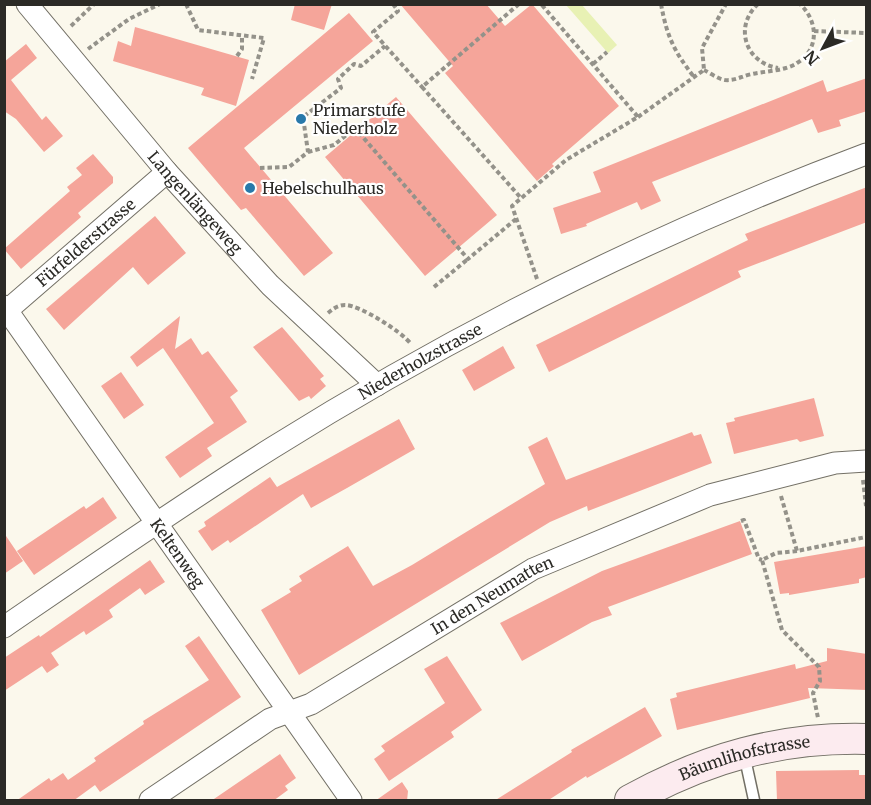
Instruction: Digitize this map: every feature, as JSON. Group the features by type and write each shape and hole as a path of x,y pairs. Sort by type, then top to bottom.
{"main road":[{"name":"Bäumlihofstrasse","path":"630,801 683,773 743,751 822,740 867,739"}],"street":[{"name":"Langenlängeweg","path":"27,4 167,172 270,285 378,385"},
{"name":"Niederholzstrasse","path":"4,627 273,447 422,360 543,297 660,241 800,179 867,154"},
{"name":"Fürfelderstrasse","path":"5,310 167,172"},
{"name":"Keltenweg","path":"5,310 351,801"},
{"name":"In den Neumatten","path":"150,801 270,719 311,704 533,569 710,495 835,463 863,461"}],"lane":[{"path":"743,751 754,801"}],"path":[{"path":"56,39 94,4"},
{"path":"73,60 129,19 160,4"},
{"path":"186,4 198,30 264,38 252,79"},
{"path":"393,4 398,11 373,32 521,198"},
{"path":"422,87 519,4"},
{"path":"541,4 639,117"},
{"path":"661,4 668,38 675,53 694,77"},
{"path":"704,69 702,48 726,4"},
{"path":"758,4 747,17 744,31 747,46 761,62 782,68"},
{"path":"704,69 723,80 796,64 807,54 814,41 809,13 800,4"},
{"path":"814,31 867,33"},
{"path":"237,56 242,49 242,35"},
{"path":"308,152 303,117 341,88 338,79 345,70 354,64 361,66 386,46"},
{"path":"592,64 607,52"},
{"path":"543,297 512,206 566,160 639,117 704,69"},
{"path":"260,168 289,167 308,152 334,145 355,128 468,259"},
{"path":"434,287 516,219"},
{"path":"328,314 335,308 347,305 397,328 422,360"},
{"path":"863,461 867,506"},
{"path":"776,478 797,551"},
{"path":"741,521 744,520 759,559 762,561 782,630 819,667 820,681 813,693 822,740"},
{"path":"762,561 776,553 867,537"}],"green space":[{"path":"566,5 582,5 617,45 608,53"}],"building":[{"path":"295,4 332,4 324,30 291,20"},
{"path":"400,4 486,4 505,26 532,4 619,106 552,164 554,166 537,181 445,73 453,66"},
{"path":"349,13 373,41 244,148 333,253 304,276 246,208 241,210 188,148"},
{"path":"135,27 249,60 236,106 201,95 204,88 113,61 118,41 131,46"},
{"path":"26,44 37,58 11,80 42,120 46,116 63,136 44,152 16,119 4,111 4,62"},
{"path":"867,78 867,111 839,120 841,126 818,133 812,119 652,182 661,201 641,210 637,202 586,224 587,226 561,234 553,208 601,192 593,172 823,80 827,92"},
{"path":"396,97 497,215 425,276 325,157"},
{"path":"93,154 113,177 113,183 78,213 81,217 21,269 4,249 70,191 67,187 82,175 76,168"},
{"path":"867,187 867,222 738,271 741,277 549,372 536,345 748,240 745,234"},
{"path":"155,216 186,253 148,285 133,267 64,330 46,309"},
{"path":"180,316 175,349 191,338 202,355 208,351 238,391 230,397 247,422 207,448 212,456 180,478 165,457 214,423 163,348 137,367 130,357"},
{"path":"282,327 324,376 320,379 326,386 311,399 309,396 299,401 253,347"},
{"path":"503,346 515,368 474,391 462,370"},
{"path":"121,372 144,405 124,419 101,386"},
{"path":"814,398 824,436 800,442 797,439 734,454 726,423 735,421 734,418"},
{"path":"399,419 415,449 347,488 311,508 303,494 230,543 228,540 212,551 198,531 206,526 204,522 270,477 277,487"},
{"path":"692,432 694,436 701,434 712,463 588,511 587,506 550,522 299,675 261,610 291,592 289,589 302,581 299,576 348,546 373,586 412,565 545,484 528,447 547,437 566,480"},
{"path":"103,497 117,518 34,575 17,551 84,506 86,509"},
{"path":"740,521 752,554 608,607 612,615 592,622 522,661 500,623 602,571"},
{"path":"4,533 23,561 4,574"},
{"path":"867,546 867,577 859,579 859,583 789,595 789,593 780,594 774,562"},
{"path":"150,560 165,582 145,595 140,588 109,610 113,617 86,635 84,631 51,653 59,665 47,673 42,666 4,691 4,658 39,635 40,637"},
{"path":"199,636 241,697 100,792 95,785 73,801 16,801 49,778 51,781 63,773 68,780 96,761 94,758 144,724 143,721 209,680 185,646"},
{"path":"827,648 867,654 867,690 808,688 810,698 677,730 670,699 677,697 676,693 795,664 796,669 827,661"},
{"path":"447,656 482,710 451,732 454,737 389,781 374,759 385,751 381,746 445,703 424,669"},
{"path":"645,707 662,736 587,778 586,776 547,801 494,801 572,752 571,750"},
{"path":"280,754 296,778 285,786 288,790 273,801 211,801"},
{"path":"859,770 859,775 867,775 867,801 777,801 776,771"},
{"path":"402,782 408,791 407,801 375,801"}],"place":[{"name":"Primarstufe Niederholz","path":"301,119"},
{"name":"Hebelschulhaus","path":"250,188"}]}
